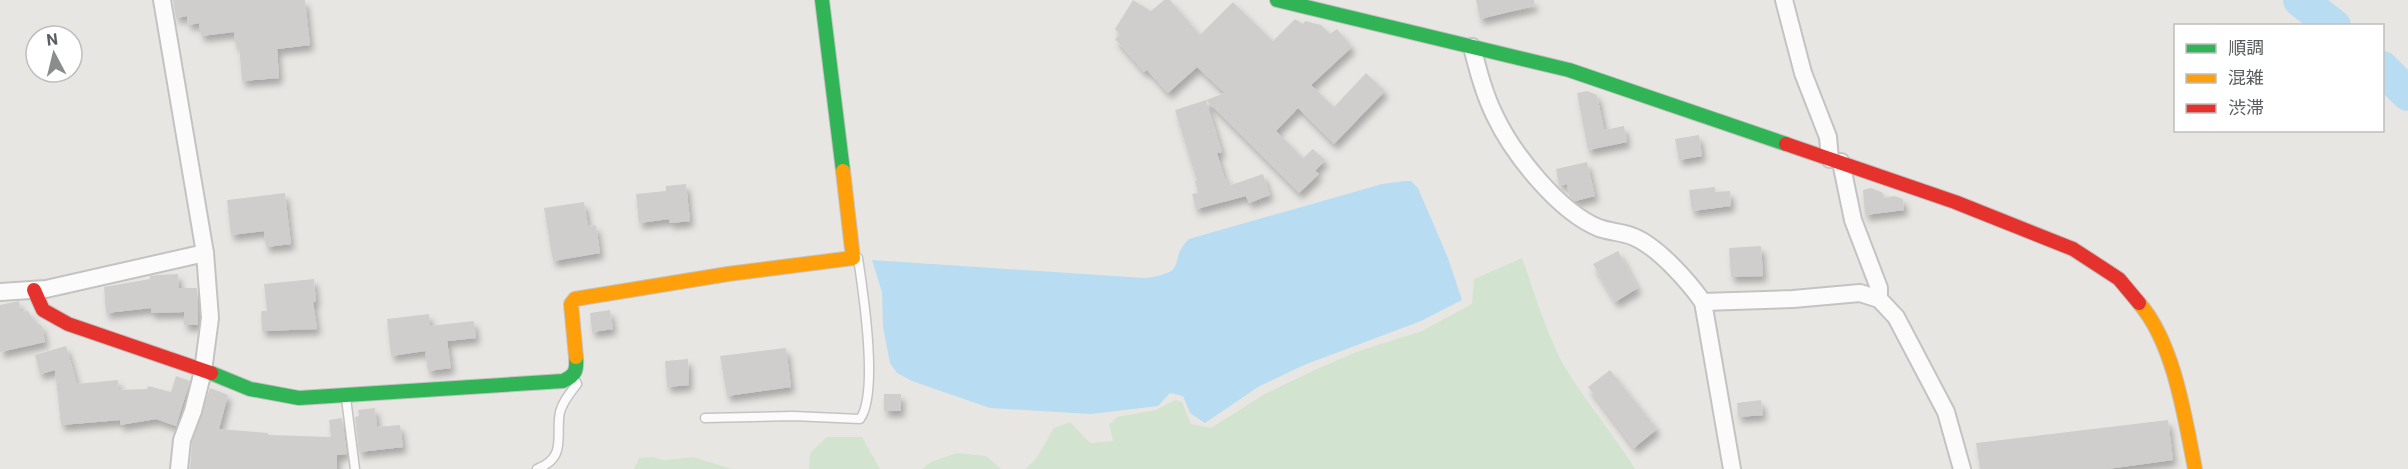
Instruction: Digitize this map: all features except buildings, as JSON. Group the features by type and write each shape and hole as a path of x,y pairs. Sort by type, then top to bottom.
{"street":[{"path":"162,0 205,253 210,318 203,371 193,411 182,440 179,469"},
{"path":"34,290 43,310 68,324 250,389 299,398 563,381 573,376 577,369 571,304 575,299 728,274 853,258 822,0"},
{"path":"1277,0 1569,70 1955,202 2073,249 2119,279 2145,309 2161,338 2179,391 2195,469"},
{"path":"1784,0 1803,73 1828,137 1853,220 1879,288 1879,299"},
{"path":"1472,47 1495,117 1534,176 1564,205 1598,228 1635,237 1663,258 1692,286 1703,302 1732,469"},
{"path":"0,292 46,289 205,253"},
{"path":"1703,302 1793,299 1860,292 1879,299 1896,317 1946,412 1962,469"}],"lane":[{"path":"705,418 793,416 860,419 863,415 870,348 858,257"},
{"path":"537,469 552,459 560,442 558,426 560,412 564,401 577,384 573,376"},
{"path":"346,395 355,469"}],"green space":[{"path":"1522,258 1548,332 1561,361 1635,469 1025,469 1036,459 1054,428 1070,422 1090,443 1113,441 1109,425 1117,417 1156,410 1175,400 1182,402 1191,424 1211,428 1265,394 1317,369 1359,351 1422,331 1472,304 1474,279"},
{"path":"827,437 862,437 880,469 809,469 810,453"},
{"path":"958,453 986,456 1001,469 922,469 933,461"},
{"path":"652,457 665,460 693,457 732,469 634,469 639,458"}],"water":[{"path":"1411,181 1418,188 1448,258 1462,300 1421,321 1304,365 1258,387 1205,423 1190,413 1183,396 1170,393 1158,406 1091,414 990,408 912,381 897,373 890,363 883,327 882,292 872,260 1145,278 1159,276 1174,269 1182,247 1189,239 1382,184"}],"waterway":[{"path":"2300,0 2331,24"},
{"path":"2384,70 2408,94"}],"traffic: fast":[{"path":"822,0 843,171"},
{"path":"1277,0 1569,70 1786,144"},
{"path":"211,373 250,389 299,398 563,381 575,372 576,357"}],"traffic: slow":[{"path":"576,357 571,304 575,299 728,274 853,258 843,171"},
{"path":"2139,303 2151,320 2169,360 2182,405 2195,469"}],"traffic: jam":[{"path":"1786,144 1955,202 2073,249 2119,279 2139,303"},
{"path":"34,290 43,310 68,324 211,373"}]}
